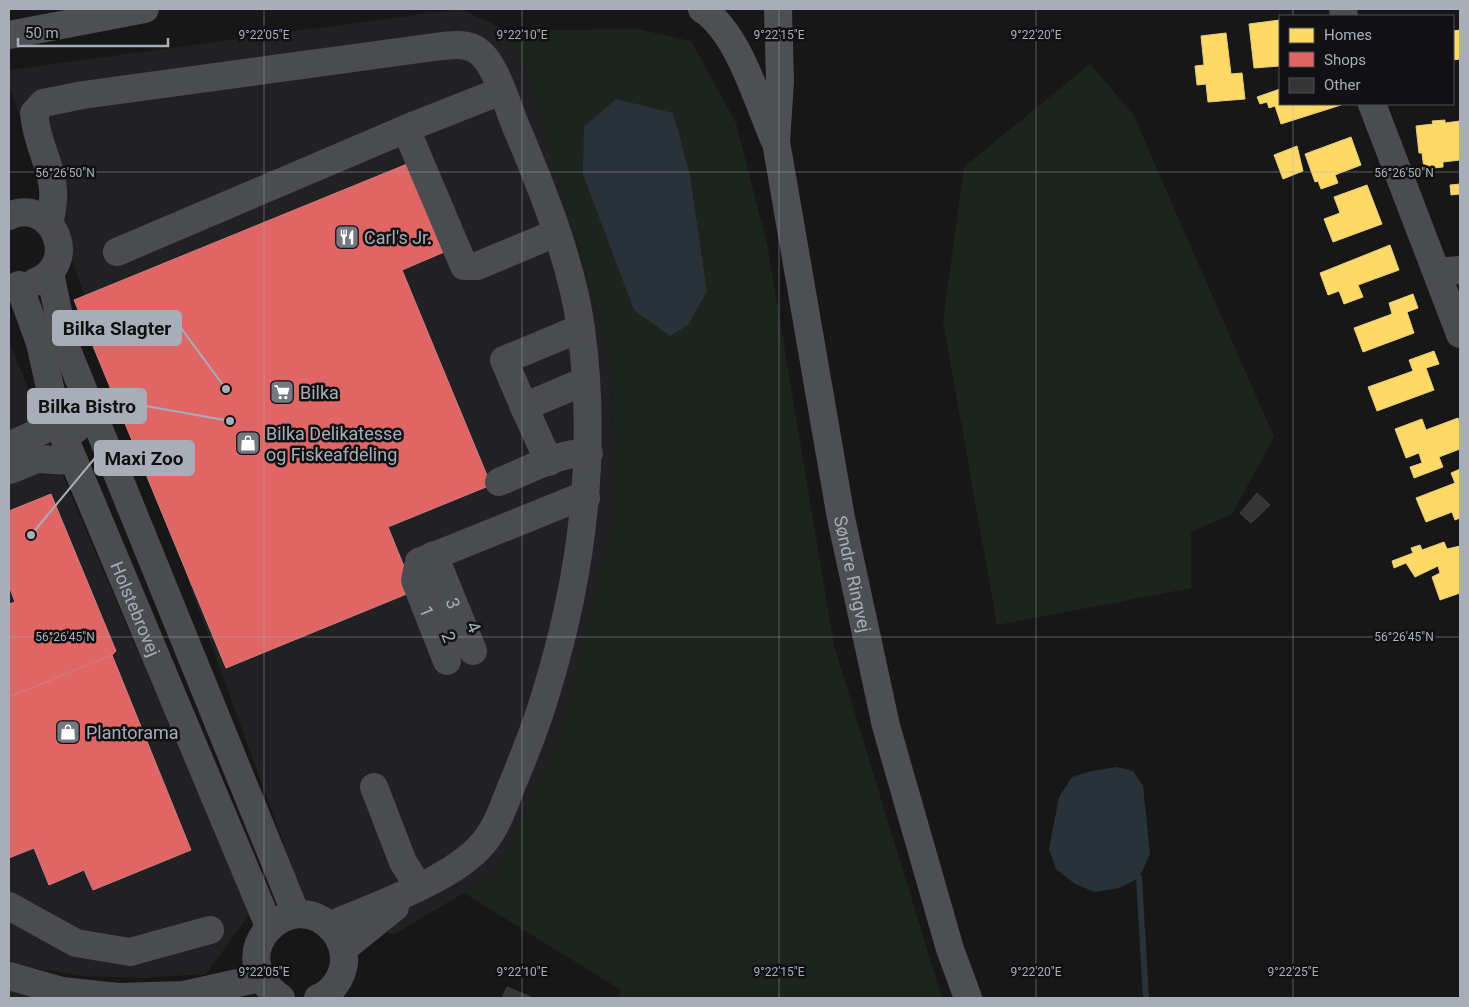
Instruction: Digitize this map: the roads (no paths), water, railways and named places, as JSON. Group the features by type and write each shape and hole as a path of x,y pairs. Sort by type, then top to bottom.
{"main road":[{"path":"9,35 145,9"},
{"name":"Søndre Ringvej","path":"702,9 718,23 733,45 776,142"},
{"name":"Søndre Ringvej","path":"778,9 780,82 776,142 841,518 884,716 950,950 968,998"}],"street":[{"path":"48,223 54,204 52,175 36,132 34,113 43,103 66,98 455,45 470,46 479,51 488,62 501,91 556,233 571,281 581,328 589,453 586,498 573,591 550,681 535,728 507,798 488,837 476,851 419,887 343,950"},
{"path":"117,252 406,129 501,91"},
{"path":"1372,105 1449,271 1460,334"},
{"path":"406,129 464,266 477,266 556,233"},
{"path":"13,209 41,217 48,223 59,242 58,259 50,273 36,282 14,283"},
{"name":"Holstebrovej","path":"50,273 65,345 296,914"},
{"name":"Holstebrovej","path":"14,283 40,343 58,423 269,926"},
{"path":"549,462 504,360 581,328"},
{"path":"524,407 585,381"},
{"path":"9,464 58,423 87,433 126,527 145,544"},
{"path":"499,482 580,452 589,453"},
{"path":"9,464 37,459 74,461"},
{"path":"432,556 575,499 586,498"},
{"name":"4","path":"432,556 465,654"},
{"name":"1","path":"432,556 415,580 465,654"},
{"path":"374,787 403,862 419,887"},
{"path":"329,926 419,887"},
{"path":"9,906 76,944 130,952 210,930"},
{"path":"281,998 269,990 260,978 256,965 256,951 261,938 269,926 282,918 296,914 308,915 329,926 338,936 343,950 344,963 341,976 334,987 318,998"},
{"path":"9,976 62,991 118,997 184,995 260,978"}],"waterway":[{"path":"1139,878 1146,998"}],"place":[{"name":"Carl's Jr.","path":"347,237"},
{"name":"Bilka Slagter","path":"226,389"},
{"name":"Bilka","path":"282,392"},
{"name":"Bilka Bistro","path":"230,421"},
{"name":"Bilka Delikatesse og Fiskeafdeling","path":"248,443"},
{"name":"Maxi Zoo","path":"31,535"},
{"name":"Plantorama","path":"68,732"}]}
